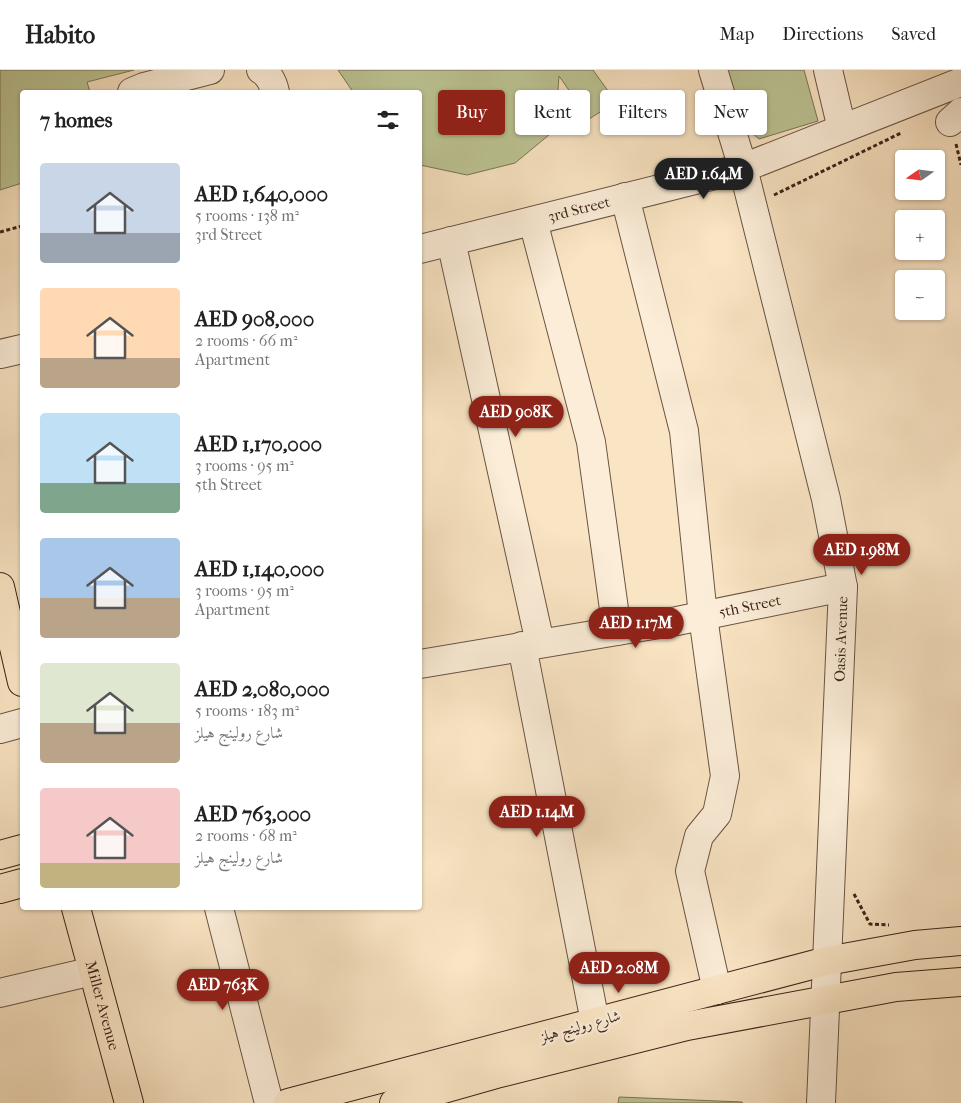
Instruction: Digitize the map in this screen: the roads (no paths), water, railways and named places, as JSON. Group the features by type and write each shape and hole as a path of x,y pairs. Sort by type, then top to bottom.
{"main road":[{"path":"0,587 20,673"},
{"path":"0,855 20,850"},
{"path":"0,889 20,884"},
{"name":"Miller Avenue","path":"77,910 129,1103"},
{"name":"شارع رولينج هيلز","path":"288,1103 827,961 916,945 961,941"},
{"name":"شارع رولينج هيلز","path":"394,1103 496,1074 687,1026 896,987 961,982"}],"street":[{"path":"137,90 144,87 168,87 210,70"},
{"path":"261,70 266,73 274,90"},
{"name":"Oasis Avenue","path":"713,70 743,168 826,500 843,587 822,1103"},
{"path":"828,70 842,129"},
{"name":"3rd Street","path":"422,248 743,168 959,82"},
{"path":"625,198 684,431 703,616 725,776 717,814 699,836 690,871 717,990"},
{"path":"533,221 591,442 617,631"},
{"path":"451,241 531,645 595,1022"},
{"path":"0,354 20,349"},
{"name":"5th Street","path":"422,664 703,616 843,587"},
{"path":"0,728 20,723"},
{"path":"220,910 269,1103"},
{"path":"0,993 93,971"}]}
